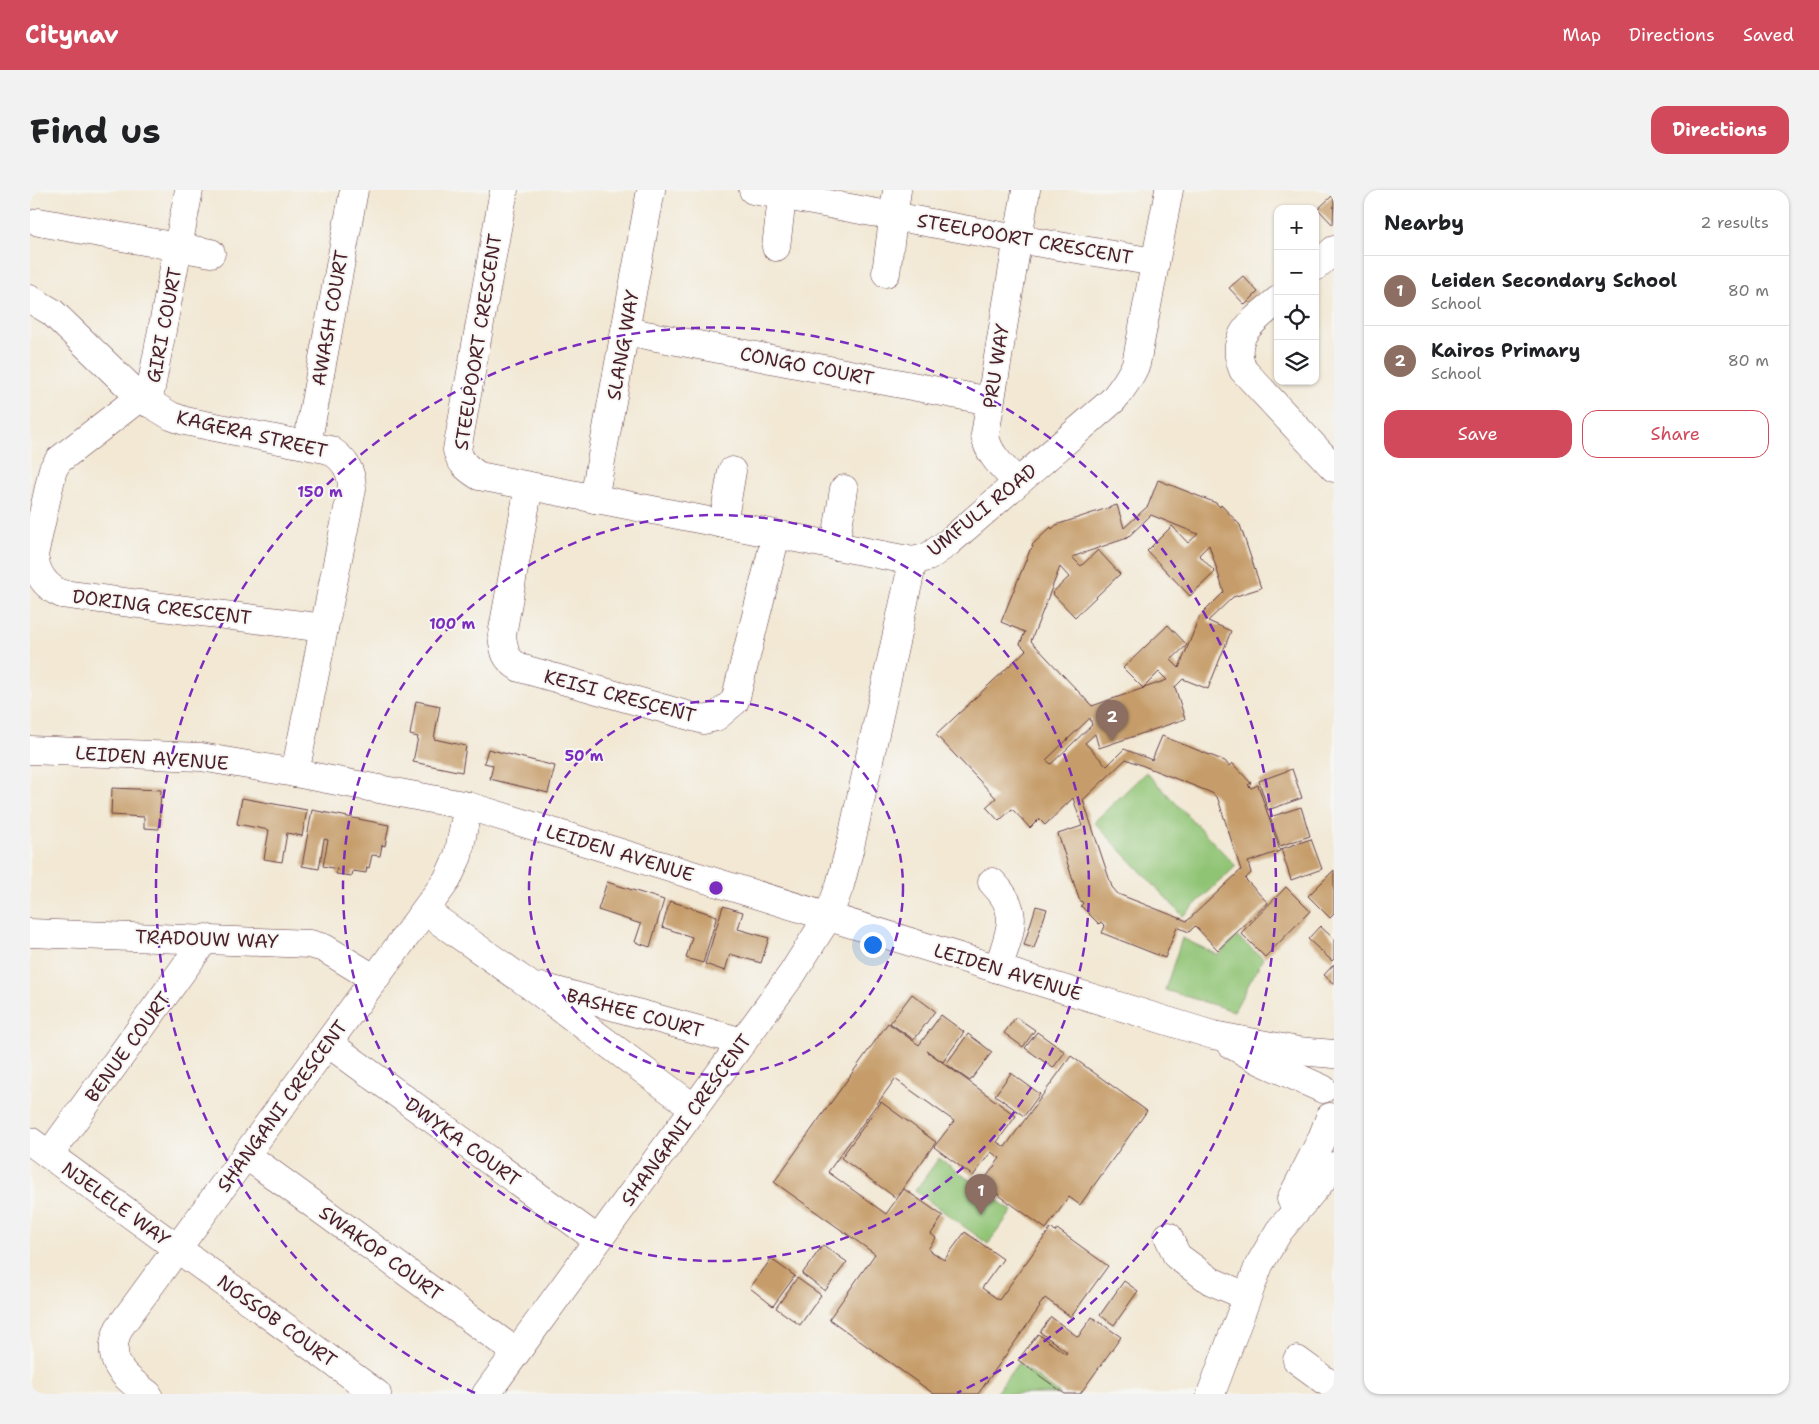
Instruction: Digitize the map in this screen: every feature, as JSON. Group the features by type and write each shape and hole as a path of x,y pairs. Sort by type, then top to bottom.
{"street":[{"name":"GIRI COURT","path":"144,400 179,247 189,190"},
{"name":"AWASH COURT","path":"307,445 354,190"},
{"name":"STEELPOORT CRESCENT","path":"504,190 457,450 459,458 464,465 479,476 913,561"},
{"name":"SLANG WAY","path":"594,499 651,190"},
{"name":"STEELPOORT CRESCENT","path":"753,190 895,203 1017,239 1155,262"},
{"name":"PRU WAY","path":"1017,482 992,455 986,443 985,435 1026,190"},
{"name":"UMFULI ROAD","path":"828,917 840,885 850,847 913,561 928,557 949,542 1113,400 1131,376 1136,364 1169,190"},
{"path":"776,247 783,193"},
{"name":"STEELPOORT CRESCENT","path":"886,273 895,203"},
{"name":"GIRI COURT","path":"40,222 211,253"},
{"path":"1319,263 1334,250"},
{"name":"KAGERA STREET","path":"30,299 52,312 144,400 185,421 330,450 350,470 352,489 295,773"},
{"path":"1274,304 1245,329 1241,336 1238,351 1239,361 1243,370 1330,456"},
{"name":"CONGO COURT","path":"625,331 990,401"},
{"name":"DORING CRESCENT","path":"144,400 59,460 36,513 34,555 35,564 43,581 62,594 324,628"},
{"path":"723,524 732,471"},
{"name":"KEISI CRESCENT","path":"529,486 502,635 504,648 510,662 520,668 704,720 716,717 735,701 776,534"},
{"path":"835,546 844,489"},
{"name":"LEIDEN AVENUE","path":"34,751 201,757 468,806 1213,1035 1298,1051 1334,1054"},
{"name":"SHANGANI CRESCENT","path":"148,1394 119,1370 114,1358 113,1348 114,1338 119,1328 447,880 458,856 468,806"},
{"path":"992,882 1008,901 1012,918 998,969"},
{"name":"BASHEE COURT","path":"425,911 694,1108"},
{"name":"SHANGANI CRESCENT","path":"486,1394 792,974 828,917"},
{"name":"TRADOUW WAY","path":"30,933 206,938 310,944 324,948 375,979"},
{"name":"BENUE COURT","path":"40,1148 206,938"},
{"name":"BASHEE COURT","path":"527,984 743,1042"},
{"name":"LEIDEN AVENUE","path":"1213,1035 1261,1062 1323,1089"},
{"name":"DWYKA COURT","path":"328,1043 598,1240"},
{"path":"1279,1231 1288,1206 1332,1120 1323,1099 1323,1089 1328,1072 1334,1063"},
{"name":"NJELELE WAY","path":"40,1148 178,1249"},
{"name":"SWAKOP COURT","path":"246,1155 516,1352"},
{"path":"1211,1394 1259,1264 1279,1231 1334,1166"},
{"path":"1168,1236 1177,1256 1211,1281 1246,1296"},
{"name":"NOSSOB COURT","path":"178,1249 377,1394"},
{"path":"1297,1360 1334,1387"}],"green space":[{"path":"1146,772 1236,866 1183,916 1094,822"},
{"path":"1237,937 1263,958 1234,1011 1165,990 1182,938 1218,955"},
{"path":"939,1158 1012,1211 988,1244 915,1191"},
{"path":"1018,1363 1060,1394 995,1394"}],"building":[{"path":"1332,196 1334,198 1333,225 1319,210"},
{"path":"1243,276 1258,292 1245,305 1229,288"},
{"path":"1158,480 1216,503 1220,507 1221,505 1240,525 1261,588 1233,597 1208,621 1231,631 1208,689 1183,679 1175,687 1185,719 1099,748 1095,734 1085,743 1107,766 1124,749 1152,760 1162,736 1225,761 1229,766 1232,763 1251,783 1248,785 1251,788 1258,785 1280,851 1248,862 1251,873 1245,879 1268,903 1218,950 1195,926 1189,932 1177,927 1165,958 1102,933 1105,926 1101,922 1099,924 1081,906 1083,903 1079,899 1058,834 1082,826 1073,798 1045,825 1039,819 1030,828 1012,809 999,821 986,807 996,798 936,735 1026,650 1020,644 1025,632 1001,622 1030,550 1033,547 1032,545 1051,527 1052,529 1056,525 1117,505 1124,528 1148,506","holes":["1151,515 1198,534 1188,543 1172,526 1147,551 1190,596 1215,572 1199,555 1209,545 1224,592 1200,616 1179,668 1171,660 1187,645 1168,625 1123,668 1143,688 1159,672 1167,680 1092,706 1031,641 1060,567 1069,577 1052,593 1075,617 1120,574 1098,550 1081,566 1072,557 1127,538","1090,718 1092,725 1051,764 1046,760","1126,759 1212,793 1218,799 1241,870 1187,921 1118,894 1112,887 1083,800"]},
{"path":"416,701 440,706 434,739 466,746 462,772 413,762 418,737 410,735"},
{"path":"488,749 555,766 548,793 490,779 493,765 484,763"},
{"path":"1292,769 1302,798 1268,810 1259,781"},
{"path":"112,788 161,790 159,829 144,828 144,817 111,815"},
{"path":"242,798 307,810 302,836 287,833 282,862 264,859 269,830 237,824"},
{"path":"1301,807 1310,836 1280,846 1270,817"},
{"path":"312,810 389,825 385,846 382,845 380,856 372,855 366,873 353,871 352,876 336,874 337,869 323,866 328,840 324,839 319,869 302,866"},
{"path":"1311,839 1322,869 1291,880 1281,849"},
{"path":"1334,870 1334,914 1330,918 1308,896"},
{"path":"607,882 664,900 650,947 635,942 641,924 598,910"},
{"path":"1286,887 1310,911 1265,957 1241,933"},
{"path":"670,901 717,916 703,963 686,958 692,937 662,927"},
{"path":"723,906 743,912 738,929 769,938 761,963 730,954 725,971 705,964"},
{"path":"1036,906 1047,909 1034,948 1024,945"},
{"path":"1320,926 1334,939 1334,959 1332,961 1308,939"},
{"path":"1334,964 1334,984 1324,975"},
{"path":"912,994 935,1011 914,1040 890,1023"},
{"path":"941,1015 964,1032 943,1062 927,1051 1016,1116 997,1142 1005,1147 1071,1056 1147,1111 1080,1205 1069,1197 1046,1229 982,1183 1000,1158 991,1152 973,1176 934,1147 954,1121 895,1079 828,1172 886,1214 904,1189 943,1216 931,1234 936,1238 928,1249 944,1260 965,1232 1003,1259 982,1288 999,1300 1051,1228 1055,1232 1057,1229 1108,1266 1071,1317 1045,1298 978,1394 934,1394 829,1319 875,1254 774,1182 888,1023 919,1045"},
{"path":"1016,1017 1035,1030 1023,1047 1004,1033"},
{"path":"1037,1032 1065,1052 1053,1068 1025,1048"},
{"path":"968,1034 992,1052 970,1081 946,1064"},
{"path":"1011,1073 1040,1094 1024,1116 995,1095"},
{"path":"881,1102 936,1142 896,1198 841,1158"},
{"path":"823,1245 847,1262 825,1291 802,1274"},
{"path":"771,1259 795,1276 773,1306 750,1288"},
{"path":"797,1278 821,1295 800,1325 776,1308"},
{"path":"1124,1281 1138,1291 1114,1325 1100,1315"},
{"path":"1051,1317 1078,1337 1092,1317 1121,1337 1080,1394 1065,1394 1018,1360 1038,1334 1066,1354 1067,1352 1040,1332"}],"place":[{"name":"Kairos Primary","path":"1112,741"},
{"name":"Leiden Secondary School","path":"981,1215"}]}
